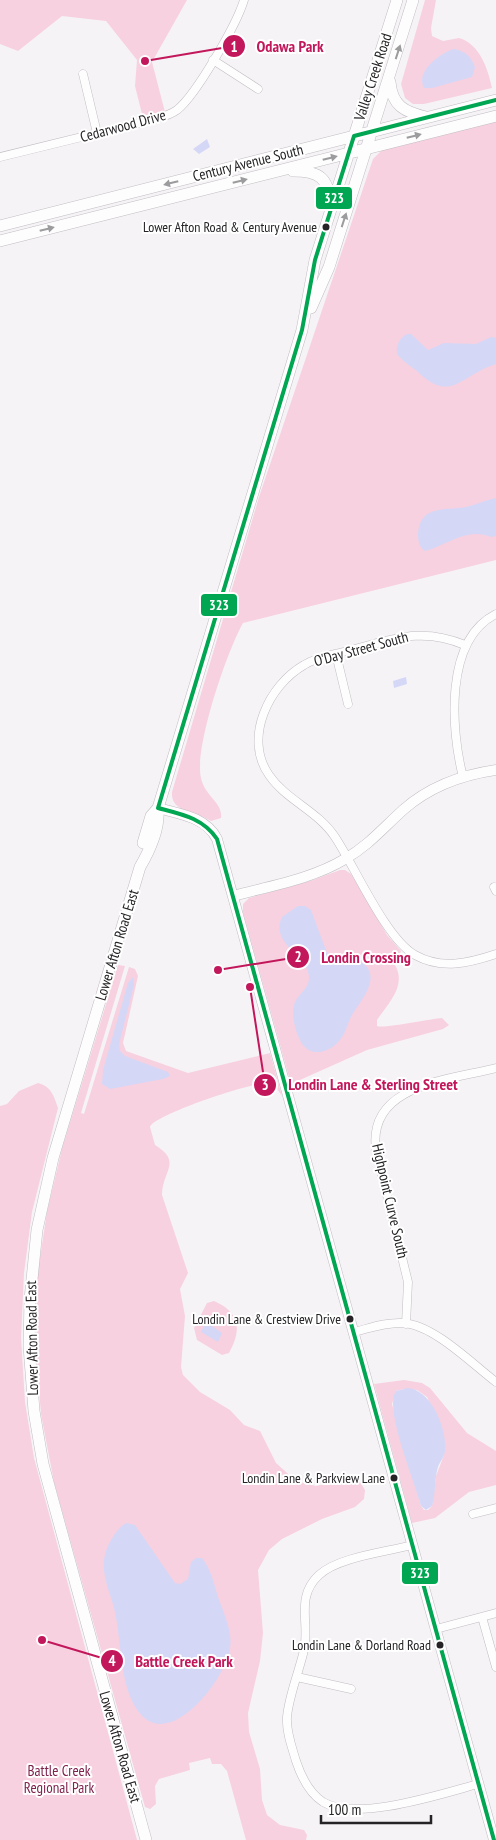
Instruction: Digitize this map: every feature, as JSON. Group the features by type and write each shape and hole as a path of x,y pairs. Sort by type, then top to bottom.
{"main road":[{"name":"Valley Creek Road","path":"349,153 397,0"},
{"name":"Valley Creek Road","path":"367,148 413,0"},
{"path":"390,77 391,93 397,104 409,113 428,118"},
{"name":"Century Avenue South","path":"0,226 496,100"},
{"name":"Century Avenue South","path":"0,241 496,116"},
{"name":"Lower Afton Road East","path":"302,330 329,267 367,148"},
{"name":"Lower Afton Road East","path":"146,1840 43,1464 34,1411 29,1330 34,1249 41,1204 59,1137 140,867 141,851 151,816 158,808 302,330 315,260 349,153"},
{"path":"276,171 307,171 317,174 329,189 331,209"}],"street":[{"name":"Cedarwood Drive","path":"0,157 155,119 176,111 185,102 213,60 235,23 244,0"},
{"path":"213,60 258,90"},
{"path":"83,74 98,133"},
{"path":"463,777 455,743 454,719 459,669 465,645 478,626 496,614"},
{"name":"O'Day Street South","path":"465,645 439,636 417,634 336,654 304,665 281,684 272,697 264,716 258,744 262,764 269,776 322,821 348,858 394,937 412,953 430,961 449,964 496,954"},
{"path":"336,654 348,704"},
{"path":"233,896 316,873 348,858 369,843 414,801 439,786 463,777 496,770"},
{"path":"158,808 199,820 212,830 217,839 494,1840"},
{"name":"Highpoint Curve South","path":"406,1324 409,1286 376,1150 375,1136 378,1121 391,1103 408,1091 496,1068"},
{"path":"354,1332 386,1324 406,1324 435,1336 496,1382"},
{"path":"473,1514 496,1508"},
{"path":"412,1545 338,1564 326,1569 316,1579 304,1603 305,1644 287,1713 288,1730 301,1774 308,1787 322,1801 340,1808 359,1809 412,1802 478,1784"},
{"path":"436,1628 496,1613"},
{"path":"482,1617 496,1667"},
{"path":"297,1677 351,1689"}],"green space":[{"path":"0,0 187,0 152,62 166,116 144,122 135,86 137,60 106,21 62,16 18,51 0,44"},
{"path":"425,0 436,0 431,28 432,36 443,41 459,38 478,51 485,65 492,88 424,104 413,104 405,98 401,84"},
{"path":"496,120 496,560 243,623 221,676 202,745 201,778 206,790 217,803 221,812 221,818 211,821 186,811 175,804 172,792 259,497 373,159 382,150"},
{"path":"345,870 351,874 387,935 401,951 395,965 399,980 395,994 377,1020 377,1026 442,1018 449,1025 443,1029 367,1050 291,1084 243,912 243,904 249,898 313,880"},
{"path":"118,965 125,966 81,1113 84,1114 129,967 135,969 138,976 123,1043 126,1051 188,1073 270,1053 282,1096 273,1083 247,1087 186,1107 150,1127 155,1145 163,1151 170,1162 162,1195 188,1273 180,1289 185,1316 181,1367 183,1375 200,1392 230,1410 244,1425 260,1431 276,1463 296,1481 316,1486 353,1478 359,1480 365,1490 364,1499 355,1507 322,1519 282,1539 269,1550 258,1570 263,1633 260,1661 248,1713 249,1732 260,1769 262,1800 267,1815 280,1825 304,1830 307,1835 306,1840 246,1840 227,1771 221,1764 212,1764 210,1758 189,1763 190,1770 159,1779 155,1786 156,1804 150,1809 145,1807 54,1482 41,1414 36,1354 37,1278 47,1212 62,1149"},
{"name":"Battle Creek Regional Park","path":"38,1083 49,1089 58,1108 32,1212 24,1273 21,1338 25,1402 34,1458 137,1840 0,1840 0,1106 7,1104 19,1091"},
{"path":"214,1301 223,1305 234,1316 236,1322 236,1337 233,1345 229,1353 222,1355 197,1340 194,1328 207,1303"},
{"path":"404,1380 422,1383 430,1388 467,1433 496,1451 496,1485 469,1492 435,1518 412,1523 374,1384","holes":["404,1389 417,1390 427,1397 437,1417 445,1445 444,1455 436,1476 432,1506 428,1510 424,1510 421,1506 392,1404 396,1391"]}],"water":[{"path":"453,49 467,54 475,67 472,77 432,88 424,88 422,82 423,75 430,64"},
{"path":"207,139 210,147 199,154 193,149"},
{"path":"407,334 411,334 428,350 444,343 476,344 491,337 496,338 496,364 456,384 439,386 429,381 404,362 397,354 399,342"},
{"path":"496,498 496,536 491,537 482,534 466,535 425,551 421,548 418,537 420,524 429,513 443,509 466,507"},
{"path":"406,677 407,684 394,688 393,681"},
{"path":"298,906 305,906 311,910 327,953 359,960 369,969 371,976 367,991 351,1017 341,1039 335,1045 320,1052 314,1052 305,1047 296,1029 293,1014 294,1005 307,986 309,977 305,965 280,934 279,926 282,917"},
{"path":"133,977 134,985 119,1044 120,1051 125,1056 168,1072 170,1076 110,1089 102,1084 103,1070 128,983"},
{"path":"206,1322 222,1333 218,1342 201,1332"},
{"path":"408,1388 424,1395 430,1403 440,1421 445,1441 445,1452 437,1472 432,1506 426,1510 421,1506 402,1447 394,1413 393,1400 396,1391"},
{"path":"126,1523 135,1525 175,1583 180,1584 188,1579 191,1562 196,1558 202,1558 212,1577 230,1635 231,1642 226,1662 218,1678 206,1694 193,1708 178,1719 163,1724 148,1721 136,1708 130,1696 123,1669 115,1611 105,1576 104,1562 107,1548 117,1531"}],"transit line":[{"name":"323","path":"158,808 302,330 315,260 354,136 496,100"},
{"name":"323","path":"158,808 191,818 205,826 217,839 494,1840"}],"place":[{"name":"Odawa Park","path":"145,61"},
{"name":"Lower Afton Road & Century Avenue","path":"326,227"},
{"name":"Londin Crossing","path":"218,970"},
{"name":"Londin Lane & Sterling Street","path":"250,987"},
{"name":"Londin Lane & Crestview Drive","path":"350,1319"},
{"name":"Londin Lane & Parkview Lane","path":"394,1478"},
{"name":"Battle Creek Park","path":"42,1640"},
{"name":"Londin Lane & Dorland Road","path":"440,1645"}]}
